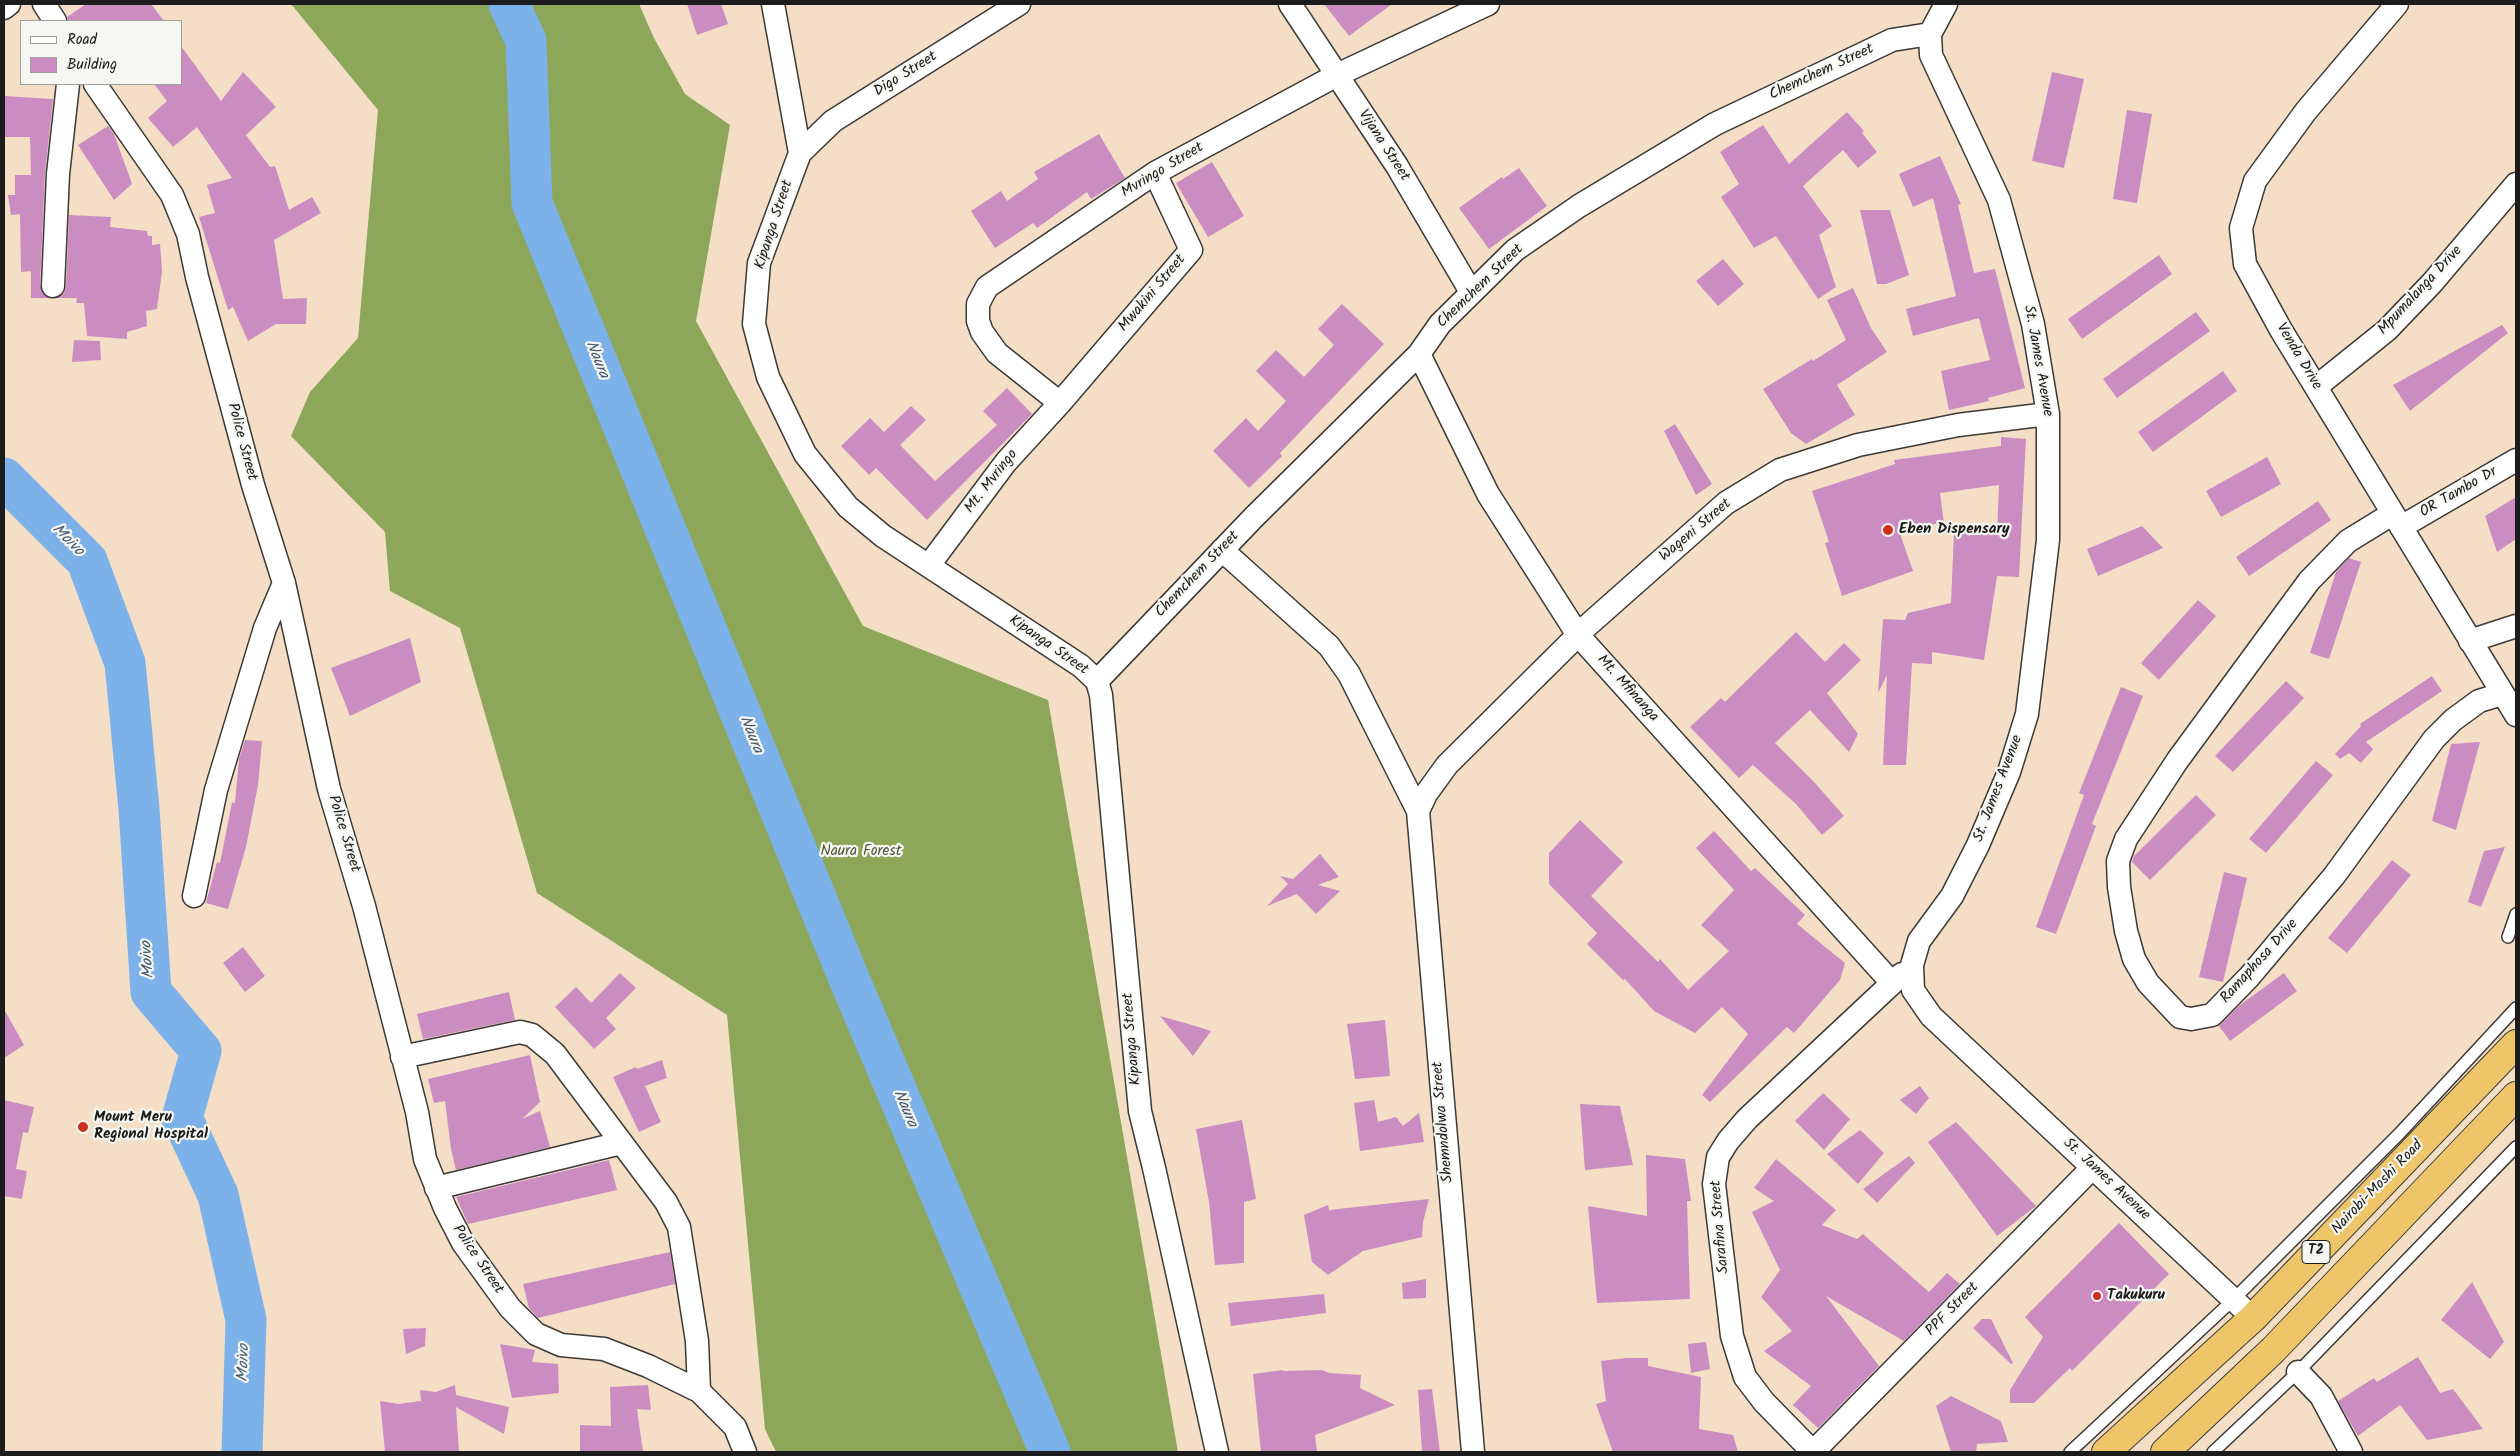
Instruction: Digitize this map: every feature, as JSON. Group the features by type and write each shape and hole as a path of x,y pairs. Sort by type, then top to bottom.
{"highway":[{"name":"Nairobi-Moshi Road","path":"2106,1452 2253,1318 2516,1044"},
{"name":"T2","path":"2165,1452 2273,1350 2516,1096"}],"street":[{"path":"4,8 9,4"},
{"path":"44,4 54,20"},
{"path":"773,4 800,153"},
{"name":"Digo Street","path":"800,153 833,121 1018,4"},
{"name":"Vijana Street","path":"1290,4 1397,166 1471,292"},
{"name":"Mvringo Street","path":"1060,403 997,353 982,332 978,321 978,304 987,287 1155,173 1337,75 1488,4"},
{"path":"1930,34 1946,4"},
{"name":"Venda Drive","path":"2397,4 2306,111 2255,181 2241,228 2245,264 2316,388 2516,715"},
{"name":"Chemchem Street","path":"1097,681 1222,550 1419,354 1440,324 1515,250 1579,206 1715,124 1892,40 1930,34"},
{"name":"St. James Avenue","path":"1930,34 1931,55 1999,200 2033,324 2048,414 2048,540 2027,714 2009,772 1978,845 1952,896 1919,941 1912,965 1912,990 1931,1016 2253,1318"},
{"path":"54,286 58,174 68,85"},
{"name":"Police Street","path":"96,85 172,195 180,214 253,485 284,584 329,789 364,906 416,1112 425,1159 436,1188 463,1243 510,1308 536,1334 561,1345 604,1349 648,1366 699,1391 736,1427 745,1452"},
{"name":"Kipanga Street","path":"800,153 760,263 754,324 768,377 805,454 848,507 883,536 929,564 1082,666 1097,681 1101,695 1140,1111 1217,1452"},
{"name":"Mwakini Street","path":"1060,403 1191,250 1155,173"},
{"name":"Mpumalanga Drive","path":"2316,388 2387,330 2432,283 2516,184"},
{"name":"Mt. Mfinanga","path":"1419,354 1488,494 1578,635 1892,983"},
{"name":"Mt. Mvringo","path":"929,564 1006,462 1060,403"},
{"name":"Wageni Street","path":"1422,802 1447,766 1578,635 1726,503 1780,470 1858,445 1958,425 2048,414"},
{"name":"OR Tambo Dr","path":"2397,520 2516,460"},
{"name":"Ramaphosa Drive","path":"2397,520 2348,541 2309,581 2177,761 2126,839 2118,861 2118,887 2134,959 2148,983 2180,1017 2200,1019 2212,1015 2250,977 2334,876 2434,739 2453,720 2479,702 2502,694"},
{"path":"1222,550 1329,646 1349,674 1422,802"},
{"path":"194,896 216,790 265,628 284,584"},
{"path":"2470,641 2516,626"},
{"name":"Shemndolwa Street","path":"1422,802 1473,1452"},
{"name":"Sarafina Street","path":"1813,1452 1764,1402 1745,1378 1732,1336 1714,1184 1718,1157 1728,1141 1747,1119 1912,965"},
{"path":"402,1057 520,1032 532,1035 555,1054 666,1202 679,1227 697,1341 699,1391"},
{"path":"436,1188 621,1143"},
{"name":"PPF Street","path":"1813,1452 2092,1168"},
{"path":"2298,1372 2321,1396 2350,1452"}],"lane":[{"path":"2508,937 2516,914"},
{"path":"2070,1452 2234,1299 2399,1134 2516,1008"},
{"path":"2213,1452 2298,1372 2516,1147"}],"green space":[{"name":"Naura Forest","path":"291,4 639,4 654,38 685,94 730,125 696,321 863,626 1048,700 1178,1452 776,1452 765,1429 727,1015 537,893 460,628 390,591 385,532 291,436 310,392 358,338 378,110"}],"building":[{"path":"86,4 151,4 163,20 68,20 67,17"},
{"path":"687,4 721,4 728,24 697,35"},
{"path":"1324,4 1392,4 1349,36"},
{"path":"182,47 221,101 243,72 276,107 246,135 270,167 275,166 289,210 312,197 321,213 274,240 283,299 307,298 306,324 276,324 248,341 233,307 228,310 199,217 215,213 207,185 232,178 197,127 173,147 148,118 167,101 155,85 182,85"},
{"path":"2052,72 2084,79 2064,168 2032,161"},
{"path":"4,96 53,99 45,173 40,285 42,292 49,298 31,298 31,271 21,272 20,214 11,215 8,195 15,195 15,175 31,175 30,137 4,137"},
{"path":"2127,110 2152,114 2137,203 2113,199"},
{"path":"1847,112 1864,131 1862,133 1877,152 1858,168 1843,150 1803,186 1832,226 1819,235 1836,287 1818,299 1776,236 1754,248 1721,197 1739,184 1720,152 1763,125 1789,164"},
{"path":"108,126 114,134 132,184 114,200 78,145"},
{"path":"1099,134 1125,178 1091,199 1087,192 1037,228 1033,223 995,248 971,211 1001,191 1007,201 1038,179 1034,172"},
{"path":"1940,156 1961,204 1958,205 1974,273 1995,269 2025,388 1988,398 1989,401 1949,410 1941,371 1990,360 1979,318 1913,336 1906,309 1956,296 1933,198 1913,207 1899,174"},
{"path":"1212,162 1244,216 1208,237 1176,183"},
{"path":"1519,168 1547,206 1489,249 1459,208 1502,177 1503,179"},
{"path":"1860,210 1890,210 1909,275 1886,284 1877,284"},
{"path":"69,215 111,217 110,227 147,231 148,236 152,236 152,245 160,244 162,271 157,309 146,311 147,326 127,332 127,339 87,336 84,303 76,303 77,298 57,298 64,293 66,287"},
{"path":"2159,255 2172,274 2082,339 2068,319"},
{"path":"1723,259 1744,284 1718,306 1696,281"},
{"path":"1853,288 1871,328 1887,352 1837,385 1855,415 1806,444 1791,433 1763,389 1846,340 1827,300"},
{"path":"1342,304 1384,344 1280,453 1282,456 1249,488 1213,451 1246,418 1258,431 1286,401 1256,371 1276,350 1304,377 1334,345 1318,329"},
{"path":"2196,312 2210,331 2117,398 2103,379"},
{"path":"2502,325 2508,333 2410,411 2393,385"},
{"path":"74,340 100,341 101,360 72,362"},
{"path":"2223,371 2237,391 2153,452 2138,432"},
{"path":"1007,388 1032,414 927,520 876,468 869,475 841,446 870,418 884,432 911,406 926,420 900,445 935,481 997,425 983,411"},
{"path":"1675,424 1712,484 1696,495 1664,431"},
{"path":"2001,437 2026,439 2019,577 1997,576 1984,660 1932,652 1932,664 1912,663 1906,765 1883,765 1887,675 1878,693 1883,619 1905,620 1908,613 1951,603 1954,532 1997,534 1999,485 1940,493 1944,523 1898,528 1913,571 1842,596 1825,543 1829,542 1812,491 1895,464 1894,460 2001,446"},
{"path":"2267,457 2281,484 2221,517 2206,491"},
{"path":"2516,497 2516,539 2497,552 2485,516"},
{"path":"2318,501 2331,520 2249,576 2236,557"},
{"path":"2142,526 2163,548 2098,576 2087,549"},
{"path":"2349,558 2361,562 2329,659 2310,653 2336,572"},
{"path":"2198,600 2216,616 2159,680 2141,663"},
{"path":"1796,632 1825,662 1844,643 1861,660 1827,693 1858,734 1849,752 1810,710 1775,743 1815,783 1844,816 1822,835 1796,804 1753,765 1739,778 1690,727 1721,698 1725,702"},
{"path":"410,638 421,682 350,716 331,668"},
{"path":"2432,676 2442,691 2366,742 2373,749 2361,763 2349,753 2340,759 2335,754 2361,726 2360,724"},
{"path":"2286,681 2304,698 2233,772 2215,756"},
{"path":"2121,687 2143,696 2092,824 2096,826 2056,934 2036,927 2084,795 2079,793"},
{"path":"245,740 262,741 258,785 246,847 228,909 206,903 217,862 220,863 232,802 235,803 239,759"},
{"path":"2480,742 2456,830 2432,821 2451,744"},
{"path":"2316,761 2333,775 2266,853 2249,839"},
{"path":"2196,795 2216,815 2150,880 2132,862 2134,856"},
{"path":"1580,820 1623,862 1591,896 1658,962 1660,959 1688,990 1729,951 1701,925 1734,890 1696,848 1714,831 1751,871 1755,868 1805,915 1797,924 1845,963 1840,980 1794,1033 1787,1027 1710,1102 1702,1095 1748,1034 1722,1007 1695,1033 1654,1011 1625,979 1623,980 1587,944 1597,933 1549,884 1549,853"},
{"path":"2505,847 2481,907 2468,902 2484,851"},
{"path":"1320,854 1339,877 1318,885 1340,891 1316,914 1297,894 1267,906 1288,884 1280,876 1293,879"},
{"path":"2392,860 2411,875 2347,953 2328,938"},
{"path":"2224,872 2247,878 2223,982 2199,977"},
{"path":"243,947 265,976 245,992 223,963"},
{"path":"620,973 636,988 606,1018 616,1029 594,1049 555,1007 576,987 591,1003"},
{"path":"2284,973 2297,991 2230,1041 2219,1026 2240,1005"},
{"path":"509,992 515,1020 423,1039 417,1014"},
{"path":"4,1009 24,1045 4,1058"},
{"path":"1160,1016 1192,1025 1211,1031 1193,1056"},
{"path":"1385,1020 1390,1076 1355,1079 1347,1024"},
{"path":"530,1055 540,1102 522,1119 540,1111 550,1147 456,1170 451,1149 445,1101 434,1103 428,1079"},
{"path":"662,1060 667,1078 645,1086 661,1122 639,1132 613,1077 636,1067 637,1069"},
{"path":"1920,1086 1929,1098 1916,1114 1900,1100"},
{"path":"1823,1093 1850,1119 1824,1150 1795,1121"},
{"path":"4,1100 34,1107 28,1133 23,1132 16,1169 27,1171 22,1199 4,1196"},
{"path":"1374,1100 1378,1122 1396,1117 1403,1126 1419,1113 1424,1142 1360,1151 1354,1103"},
{"path":"1580,1104 1620,1106 1633,1165 1585,1170"},
{"path":"1242,1120 1256,1199 1244,1202 1244,1263 1215,1265 1209,1202 1196,1129"},
{"path":"1956,1122 2036,1206 1997,1236 1928,1142"},
{"path":"1860,1130 1884,1153 1858,1184 1827,1154"},
{"path":"1646,1155 1685,1159 1691,1201 1687,1201 1690,1299 1597,1303 1588,1206 1647,1216"},
{"path":"1909,1156 1915,1163 1877,1203 1863,1189"},
{"path":"1776,1159 1836,1210 1822,1225 1857,1239 1863,1234 1929,1292 1947,1273 1960,1284 1904,1341 1826,1296 1879,1366 1818,1428 1793,1405 1811,1386 1764,1351 1792,1331 1761,1297 1780,1270 1752,1212 1774,1201 1754,1188"},
{"path":"609,1160 617,1190 468,1224 456,1197"},
{"path":"1429,1199 1423,1222 1422,1237 1363,1251 1328,1275 1312,1262 1304,1215 1328,1205 1329,1210"},
{"name":"Takukuru","path":"2119,1223 2169,1274 2072,1371 2070,1368 2034,1403 2010,1403 2010,1390 2043,1337 2025,1317"},
{"path":"670,1252 675,1284 538,1318 529,1308 523,1284"},
{"path":"1426,1279 1426,1298 1403,1299 1402,1283"},
{"path":"2472,1282 2504,1342 2490,1359 2441,1320"},
{"path":"1324,1294 1326,1313 1231,1326 1228,1303"},
{"path":"1982,1319 1991,1319 2013,1363 2011,1364 1973,1328"},
{"path":"426,1328 425,1346 406,1354 403,1329"},
{"path":"1706,1342 1710,1369 1691,1373 1688,1344"},
{"path":"500,1344 535,1350 532,1362 558,1364 559,1393 512,1398"},
{"path":"2418,1357 2440,1393 2453,1389 2483,1429 2427,1440 2400,1405 2358,1436 2338,1401 2374,1378 2377,1382"},
{"path":"1648,1358 1648,1366 1701,1377 1699,1429 1733,1435 1738,1452 1613,1452 1596,1404 1606,1401 1601,1361"},
{"path":"1283,1370 1322,1370 1329,1373 1361,1375 1360,1388 1395,1405 1315,1435 1317,1452 1261,1452 1253,1374"},
{"path":"455,1385 456,1395 509,1407 504,1434 456,1407 459,1452 385,1452 380,1401 398,1404 421,1401 420,1390 436,1392"},
{"path":"648,1385 651,1410 637,1409 643,1452 580,1452 580,1425 611,1426 610,1387"},
{"path":"1432,1389 1440,1452 1422,1452 1418,1390"},
{"path":"1951,1396 2001,1421 2008,1442 1977,1444 1976,1452 1951,1452 1936,1406"}],"waterway":[{"name":"Naura","path":"509,4 526,41 532,203 850,981 1050,1452"},
{"name":"Moivo","path":"4,478 87,561 125,663 139,809 151,992 201,1051 182,1118 218,1195 246,1320 242,1452"}],"place":[{"name":"Eben Dispensary","path":"1888,530"},
{"name":"Mount Meru Regional Hospital","path":"83,1127"},
{"name":"Takukuru","path":"2097,1296"}]}
